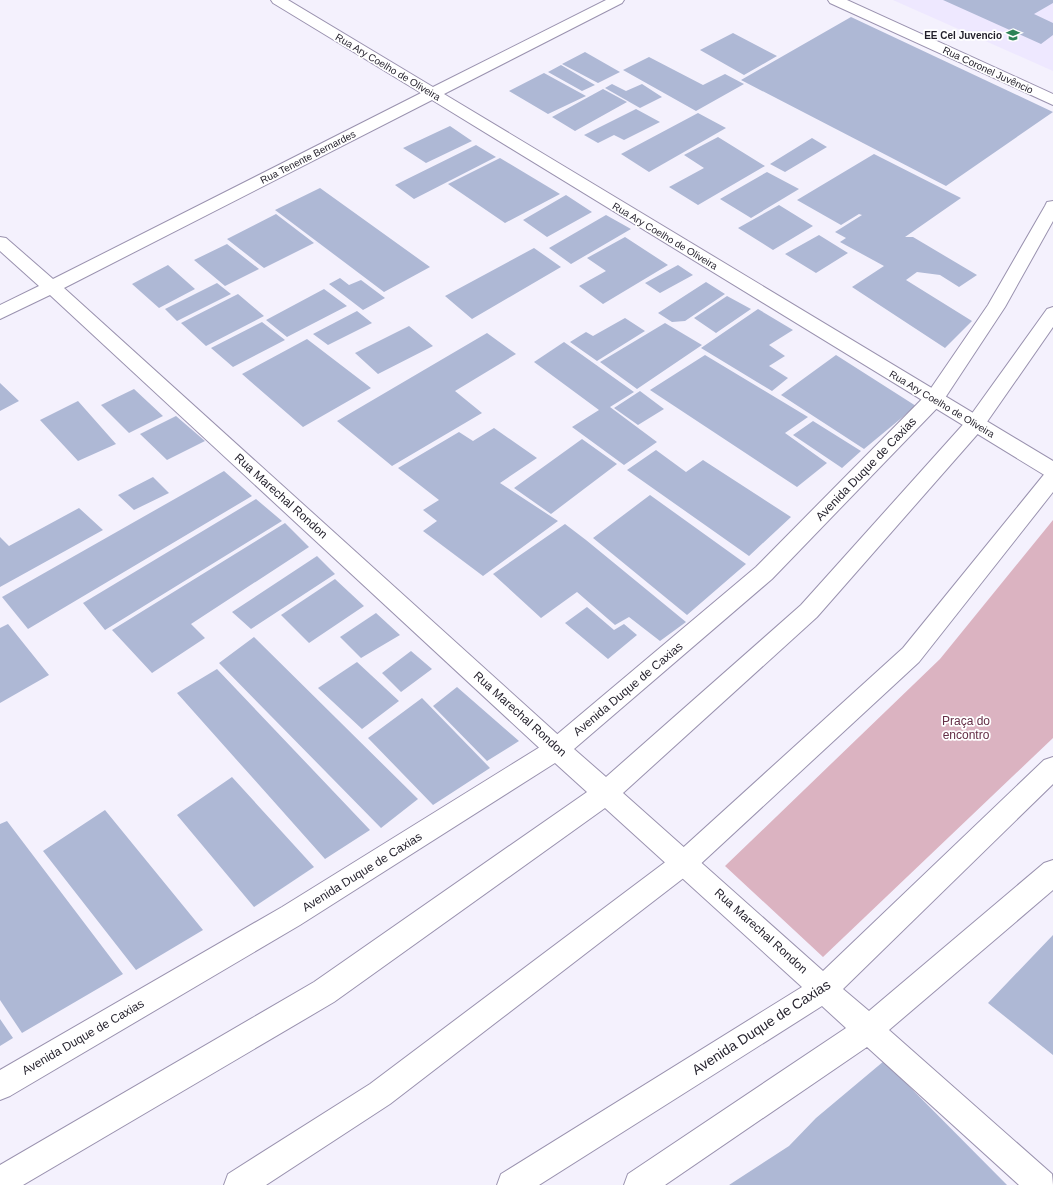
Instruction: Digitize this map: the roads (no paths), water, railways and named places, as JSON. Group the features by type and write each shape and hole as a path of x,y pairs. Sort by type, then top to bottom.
{"street":[{"name":"Rua Ary Coelho de Oliveira","path":"278,0 1053,471"},
{"name":"Rua Tenente Bernardes","path":"0,313 617,0"},
{"name":"Rua Coronel Juvêncio","path":"836,0 1053,100"},
{"name":"Avenida Duque de Caxias","path":"0,1086 291,916 558,749 764,574 934,399 996,308 1053,206"},
{"name":"Rua Marechal Rondon","path":"0,242 52,287 558,749 685,862 1041,1185"},
{"path":"0,1182 324,992 607,792 809,611 975,424 1053,313"},
{"path":"239,1185 380,1094 685,862 911,655 1053,477"},
{"name":"Avenida Duque de Caxias","path":"512,1185 824,989 1053,768"},
{"path":"639,1185 869,1029 1041,884 1053,872"}],"place":[{"name":"EE Cel Juvencio","path":"1013,35"}],"park label":[{"name":"Praça do encontro","path":"966,728"}]}
